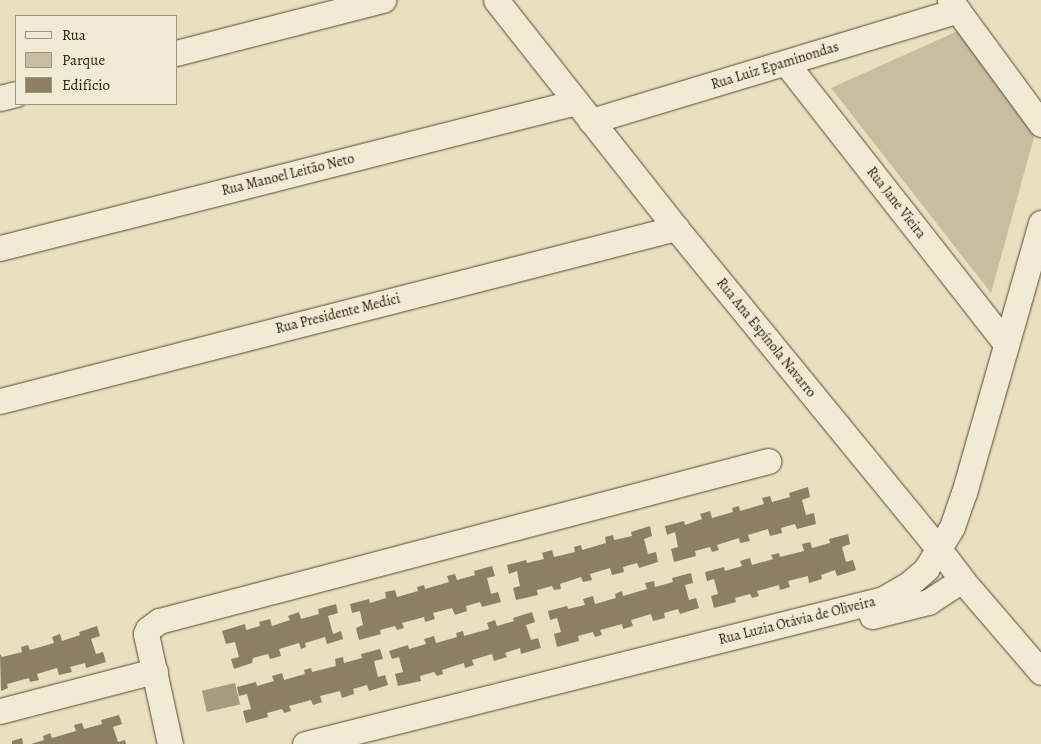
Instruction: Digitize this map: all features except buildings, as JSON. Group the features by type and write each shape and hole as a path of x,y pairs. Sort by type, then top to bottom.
{"street":[{"path":"178,52 383,0"},
{"name":"Rua Ana Espínola Navarro","path":"496,0 676,228 940,549 962,580 1041,672"},
{"path":"954,5 1041,124"},
{"name":"Rua Luiz Epaminondas","path":"591,121 786,63 954,5"},
{"name":"Rua Jane Vieira","path":"786,63 1006,344"},
{"path":"0,98 15,94"},
{"name":"Rua Manoel Leitão Neto","path":"0,248 576,102"},
{"name":"Rua Luzia Otávia de Oliveira","path":"305,744 883,599 909,584 926,569 952,527 964,493 1006,344 1036,261 1041,223"},
{"name":"Rua Presidente Medici","path":"0,401 676,228"},
{"path":"170,744 146,634 148,629 159,620 768,461"},
{"name":"Rua Luzia Otávia de Oliveira","path":"366,744 928,602 962,580"},
{"path":"0,711 155,671"}],"green space":[{"path":"960,30 1036,130 991,293 831,88"}],"shaded area":[{"path":"235,683 240,704 207,712 202,691"}]}
